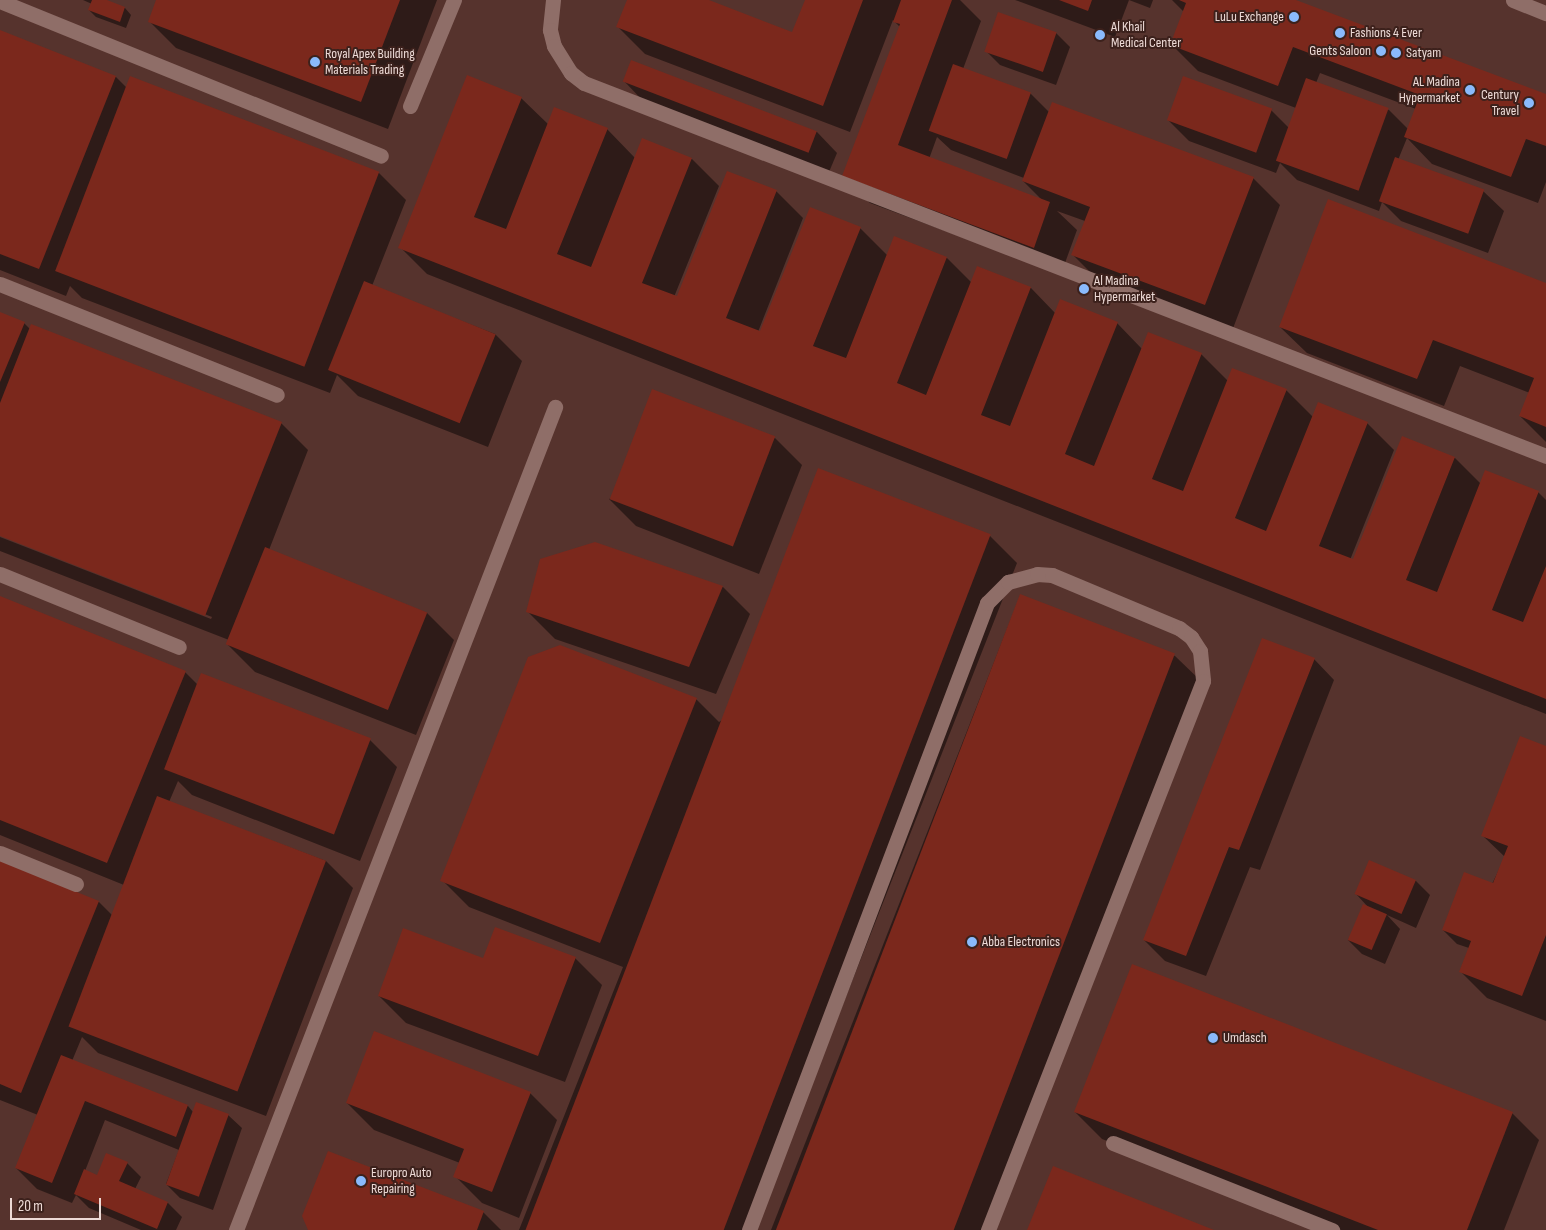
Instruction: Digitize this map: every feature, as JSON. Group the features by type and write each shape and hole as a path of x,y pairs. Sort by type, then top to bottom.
{"lane":[{"path":"410,106 454,0"},
{"path":"554,0 550,22 554,46 571,73 584,83 1546,456"},
{"path":"1513,0 1546,13"},
{"path":"0,1 381,156"},
{"path":"0,284 277,395"},
{"path":"236,1230 555,406"},
{"path":"0,574 179,647"},
{"path":"749,1230 987,603 1008,582 1037,574 1052,576 1179,628 1191,637 1200,651 1203,681 988,1230"},
{"path":"0,853 76,884"},
{"path":"1112,1143 1332,1230"}],"shaded area":[{"path":"0,0 1546,0 1546,1230 0,1230"}],"building":[{"path":"92,0 107,0 125,7 120,22 88,10"},
{"name":"Royal Apex Building Materials Trading","path":"156,0 400,0 361,102 148,22"},
{"path":"627,0 709,0 792,32 805,0 863,0 823,106 616,27"},
{"path":"901,0 952,0 898,145 1050,202 1034,248 842,176 900,24 893,22"},
{"path":"1059,0 1092,0 1088,11"},
{"name":"AL Madina Hypermarket","path":"1179,0 1296,0 1546,94 1546,146 1526,139 1511,177 1404,137 1420,95 1293,47 1278,86 1170,45 1186,3"},
{"path":"998,12 1057,32 1043,72 984,52"},
{"path":"0,30 116,76 39,269 0,254"},
{"path":"631,60 817,131 809,153 623,81"},
{"path":"953,64 1031,92 1007,159 929,131"},
{"path":"467,75 522,97 474,217 506,229 554,107 608,128 557,254 591,267 642,138 692,158 642,283 677,296 727,171 777,190 726,318 760,331 810,207 861,227 813,346 846,358 894,236 947,257 897,383 926,395 977,266 1031,287 981,415 1010,426 1060,299 1118,322 1065,454 1094,466 1148,332 1202,353 1152,479 1183,491 1232,368 1287,389 1235,518 1266,531 1318,402 1368,422 1319,546 1353,559 1402,436 1455,457 1406,580 1437,592 1485,470 1539,491 1492,610 1523,622 1546,566 1546,699 398,248"},
{"path":"130,76 379,172 304,367 55,271"},
{"path":"1183,76 1272,108 1256,153 1167,120"},
{"path":"1306,78 1389,108 1359,191 1276,161"},
{"path":"1052,102 1254,177 1205,305 1071,255 1090,207 1022,181"},
{"path":"1395,157 1484,189 1468,234 1379,201"},
{"path":"1328,199 1546,283 1546,427 1519,416 1534,378 1433,340 1417,379 1279,327"},
{"path":"364,281 496,334 460,423 328,370"},
{"path":"0,312 25,322 0,382"},
{"path":"31,324 282,422 205,616 0,536 0,403"},
{"path":"652,389 775,436 733,546 610,499"},
{"path":"818,468 991,534 724,1230 525,1230"},
{"path":"595,542 723,586 689,667 526,612 540,559"},
{"path":"265,547 427,613 388,710 226,644"},
{"name":"Abba Electronics","path":"1020,594 1175,653 954,1230 776,1230"},
{"path":"0,596 186,671 107,863 0,820"},
{"path":"1262,638 1315,658 1239,850 1229,847 1186,956 1143,940"},
{"path":"560,645 697,698 600,943 440,881 528,657"},
{"path":"201,673 371,738 334,834 164,769"},
{"path":"1520,736 1546,746 1546,935 1522,996 1459,972 1471,941 1442,930 1464,872 1493,883 1508,846 1481,836"},
{"path":"157,796 326,861 237,1091 68,1027"},
{"path":"1369,860 1416,880 1401,914 1355,894"},
{"path":"0,861 99,901 21,1093 0,1084"},
{"path":"1363,904 1387,914 1372,950 1348,940"},
{"path":"495,927 576,957 538,1056 378,996 403,928 483,958"},
{"name":"Umdasch","path":"1132,964 1513,1112 1467,1230 1378,1230 1074,1112"},
{"path":"374,1031 531,1092 492,1192 453,1177 464,1149 346,1103"},
{"path":"61,1055 188,1105 176,1137 85,1101 52,1183 15,1168"},
{"path":"196,1102 229,1114 199,1197 166,1185"},
{"name":"Europro Auto Repairing","path":"328,1151 484,1211 477,1230 308,1230 302,1216"},
{"path":"106,1153 128,1162 119,1181 168,1202 157,1229 74,1194 84,1169 97,1175"},
{"path":"1053,1166 1214,1230 1027,1230"}],"place":[{"name":"LuLu Exchange","path":"1294,17"},
{"name":"Fashions 4 Ever","path":"1340,33"},
{"name":"Al Khail Medical Center","path":"1100,35"},
{"name":"Gents Saloon","path":"1381,51"},
{"name":"Satyam","path":"1396,53"},
{"name":"Royal Apex Building Materials Trading","path":"315,62"},
{"name":"AL Madina Hypermarket","path":"1470,90"},
{"name":"Century Travel","path":"1529,103"},
{"name":"Al Madina Hypermarket","path":"1084,289"},
{"name":"Abba Electronics","path":"972,942"},
{"name":"Umdasch","path":"1213,1038"},
{"name":"Europro Auto Repairing","path":"361,1181"}]}
